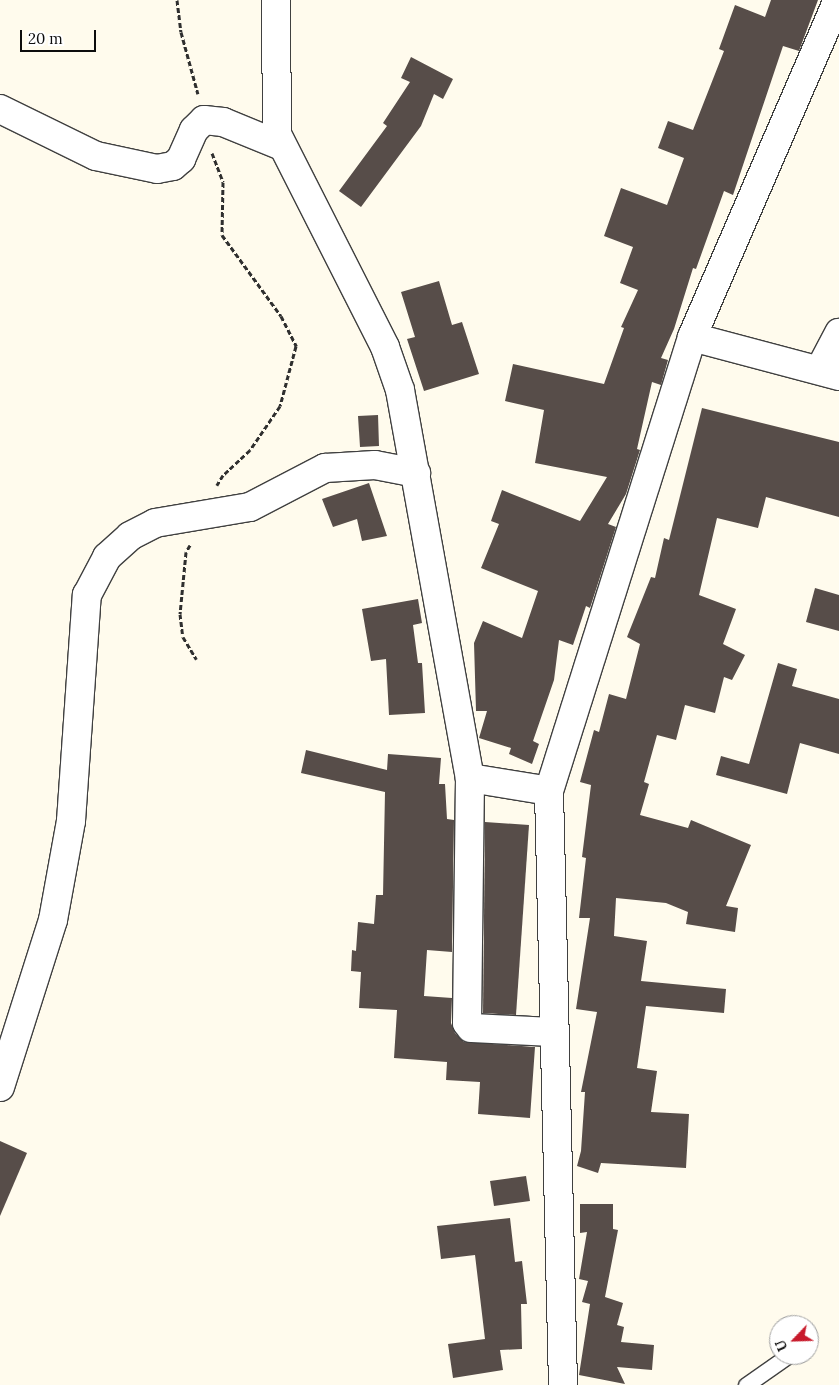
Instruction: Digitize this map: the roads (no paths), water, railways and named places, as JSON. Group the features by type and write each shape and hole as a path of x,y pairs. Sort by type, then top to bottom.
{"street":[{"path":"276,0 275,124 279,145 385,347 400,390 416,473 470,778 467,1023 471,1028 553,1032"},
{"path":"564,1385 553,1032 549,791 692,337 838,0"},
{"path":"0,109 96,156 157,169 173,166 181,159 194,130 204,120 223,122 279,145"},
{"path":"692,337 830,373 839,333"},
{"path":"0,1088 53,920 69,830 89,588 106,557 130,536 155,522 250,507 316,472 333,467 375,464 416,473"},
{"path":"470,778 549,791"}],"lane":[{"path":"746,1385 775,1365"}]}
